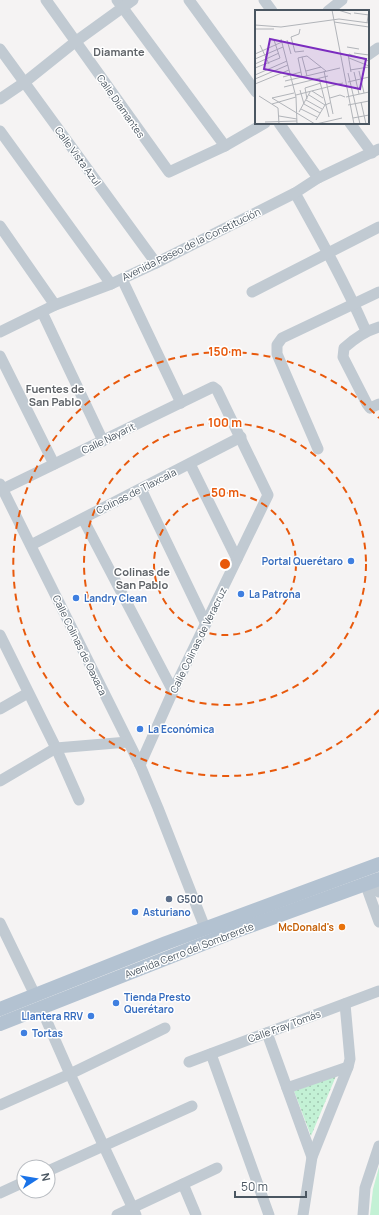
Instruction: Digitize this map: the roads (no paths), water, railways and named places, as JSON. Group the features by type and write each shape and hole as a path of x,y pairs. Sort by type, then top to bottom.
{"main road":[{"name":"Avenida Cerro del Sombrerete","path":"0,1024 38,1001 166,943 379,864"},
{"name":"Avenida Cerro del Sombrerete","path":"0,1009 38,1001 375,884"}],"street":[{"name":"Calle Diamantes","path":"46,0 169,172 225,146"},
{"path":"0,99 25,82 120,4 133,0"},
{"path":"189,0 255,91"},
{"path":"264,0 271,10"},
{"path":"329,10 342,0"},
{"path":"120,4 225,146 263,124"},
{"path":"369,54 378,48"},
{"name":"Calle Vista Azul","path":"0,49 156,263"},
{"path":"280,124 318,178"},
{"path":"351,124 376,151"},
{"path":"0,131 110,284"},
{"name":"Avenida Paseo de la Constitución","path":"0,332 55,305 110,284 156,263 295,193 318,178 376,151"},
{"path":"295,193 355,305 366,330"},
{"path":"0,226 55,305"},
{"path":"252,292 379,227"},
{"path":"122,279 181,404"},
{"path":"318,449 277,354 277,345 282,338 355,305 379,292"},
{"path":"42,312 103,441"},
{"path":"379,327 366,330 344,348 343,357 370,408 379,404"},
{"path":"0,356 54,464"},
{"name":"Calle Nayarit","path":"1,487 103,441 213,387"},
{"name":"Calle Colinas de Veracruz","path":"140,765 173,691 268,495 241,437 217,390 213,387"},
{"name":"Colinas de Tlaxcala","path":"31,545 241,437"},
{"path":"190,464 237,560"},
{"name":"Calle Colinas de Oaxaca","path":"1,487 140,765 204,928"},
{"path":"141,489 206,624"},
{"path":"83,519 173,691"},
{"path":"0,635 56,748 79,800"},
{"path":"0,710 28,693"},
{"path":"0,781 56,748 128,742"},
{"path":"375,884 379,922"},
{"path":"0,923 38,1001 134,1212"},
{"name":"Calle Fray Tomás","path":"189,1062 379,991"},
{"path":"303,1215 312,1157 350,1059 345,1004"},
{"path":"0,1105 70,1074 165,1028"},
{"path":"267,1033 312,1157"},
{"path":"211,1054 269,1215"},
{"path":"287,1088 348,1067"},
{"path":"56,1168 192,1106"},
{"path":"364,1215 365,1188 379,1146"},
{"path":"117,1215 134,1212 183,1184 217,1168"},
{"path":"183,1184 196,1215"},
{"path":"0,1193 16,1186"}],"place":[{"name":"Portal Querétaro","path":"351,561"},
{"name":"La Patrona","path":"241,594"},
{"name":"Landry Clean","path":"76,598"},
{"name":"La Económica","path":"140,729"},
{"name":"G500","path":"169,899"},
{"name":"Asturiano","path":"135,912"},
{"name":"McDonald's","path":"342,927"},
{"name":"Tienda Presto Querétaro","path":"116,1003"},
{"name":"Llantera RRV","path":"91,1016"},
{"name":"Tortas","path":"24,1033"}],"district":[{"name":"Diamante","path":"119,52"},
{"name":"Fuentes de San Pablo","path":"55,395"},
{"name":"Colinas de San Pablo","path":"142,578"}]}
